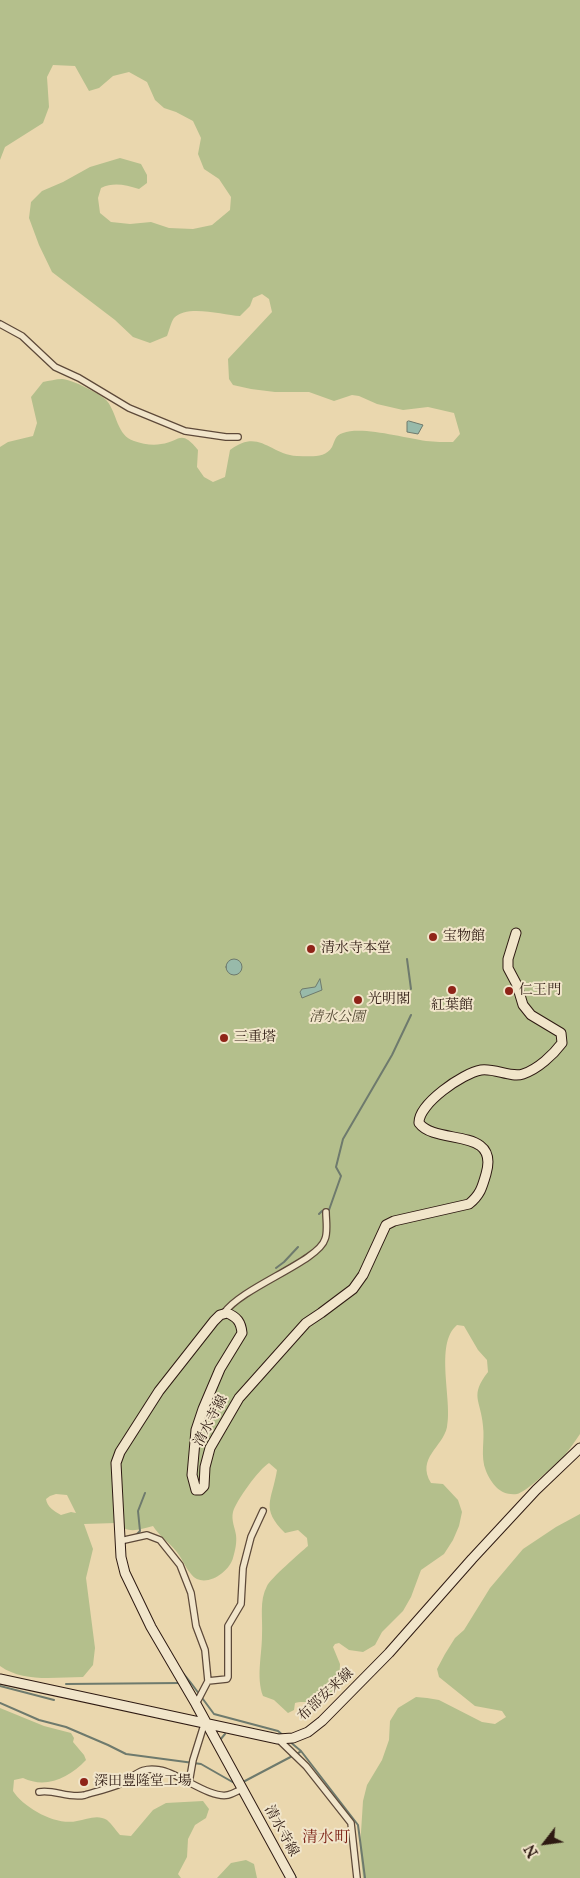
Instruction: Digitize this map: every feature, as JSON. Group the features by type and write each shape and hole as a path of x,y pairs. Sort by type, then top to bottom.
{"main road":[{"name":"清水寺線","path":"291,1878 133,1592 121,1557 115,1474 116,1463 120,1452 159,1391 214,1321 224,1313 227,1313 236,1317 242,1333 220,1369 196,1430 192,1475 196,1490 200,1490 204,1486 205,1467 210,1448 239,1398 306,1323 352,1289 363,1275 386,1225 394,1221 469,1204 478,1197 488,1165 488,1159 482,1147 473,1141 426,1130 419,1123 419,1119 422,1110 438,1095 467,1075 480,1070 519,1075 525,1074 554,1054 562,1043 561,1033 530,1015 523,1005 517,985 509,973 508,962 516,934"},
{"name":"布部安来線","path":"0,1678 278,1740 293,1738 308,1732 322,1721 389,1653 536,1490 580,1448"}],"street":[{"path":"0,324 22,336 55,367 79,378 129,408 185,431 238,437"},
{"path":"224,1313 241,1296 305,1259 322,1246 326,1238 326,1212"},
{"path":"208,1681 228,1677 228,1626 241,1604 243,1568 251,1537 263,1511"},
{"path":"120,1540 147,1535 160,1540 180,1565 191,1593 196,1626 205,1650 208,1681 196,1704"},
{"path":"189,1783 193,1760 206,1724"},
{"path":"278,1740 306,1766 351,1824 357,1878"},
{"path":"39,1792 82,1796 115,1786 139,1771 146,1769 159,1769 172,1773 189,1783 223,1796 242,1789"}],"green space":[{"name":"清水公園","path":"0,0 580,0 580,1434 564,1456 527,1489 517,1494 511,1494 498,1488 491,1481 484,1465 483,1426 478,1398 479,1387 488,1372 487,1360 478,1350 464,1326 457,1325 450,1334 445,1359 448,1403 447,1427 441,1441 428,1460 427,1467 427,1474 431,1483 443,1484 458,1500 462,1512 453,1540 444,1554 421,1570 411,1597 403,1611 382,1632 375,1645 363,1652 349,1650 339,1643 335,1644 333,1647 340,1664 339,1685 319,1700 295,1703 294,1710 288,1713 274,1700 263,1696 261,1689 262,1604 269,1583 308,1546 307,1538 298,1530 285,1533 272,1517 270,1504 277,1470 269,1463 248,1486 233,1512 236,1541 231,1564 221,1574 209,1580 196,1579 176,1551 153,1526 129,1530 116,1523 84,1524 93,1549 86,1578 95,1648 93,1665 83,1677 51,1678 19,1675 0,1666 0,447 8,442 33,436 37,423 31,397 43,382 62,379 79,384 104,398 124,434 134,441 155,445 183,438 192,443 198,450 197,467 204,477 213,482 225,477 230,450 249,441 264,444 287,454 312,456 321,455 329,451 338,435 351,431 383,433 439,442 453,442 460,434 454,413 428,407 403,410 377,404 359,396 352,395 334,401 309,392 275,392 233,385 229,379 228,359 272,312 269,299 262,294 253,298 250,306 240,316 206,311 180,314 174,318 167,336 150,343 133,337 115,320 52,272 29,218 31,202 42,191 90,167 120,158 141,164 147,175 147,183 139,189 124,185 101,188 98,198 100,213 111,222 130,224 151,222 169,228 193,229 212,225 230,210 231,197 219,179 204,169 198,154 201,138 193,121 164,108 155,100 147,82 129,72 113,76 99,88 89,91 75,66 53,65 47,77 49,107 43,123 5,147 0,160","holes":["56,1494 67,1495 76,1513 71,1512 61,1515 51,1508 46,1499"]},
{"path":"580,1514 580,1878 363,1878 360,1848 363,1801 367,1785 382,1760 389,1740 390,1721 398,1708 416,1697 439,1700 482,1722 495,1724 506,1717 502,1711 475,1706 439,1677 437,1669 455,1638 464,1630 490,1588 523,1549"},
{"path":"0,1708 44,1726 71,1733 74,1738 73,1742 86,1760 65,1777 57,1780 40,1782 23,1778 14,1780 13,1791 25,1804 41,1814 60,1821 69,1822 100,1817 111,1823 120,1835 131,1836 153,1810 166,1803 203,1801 209,1809 206,1818 195,1825 188,1839 187,1857 178,1874 181,1878 0,1878"},
{"path":"246,1860 254,1864 257,1878 217,1878 231,1863"}],"shaded area":[{"path":"407,422 423,425 418,434 407,432"},
{"path":"234,959 240,961 242,967 240,973 234,975 228,973 226,967 228,961"},
{"path":"320,979 322,990 302,998 300,992 302,989 315,987"}],"waterway":[{"path":"407,959 411,989"},
{"path":"319,1214 322,1211 329,1210 341,1176 336,1167 343,1139 392,1055 411,1015"},
{"path":"276,1268 298,1247"},
{"path":"136,1535 140,1531 138,1511 145,1493"},
{"path":"183,1673 191,1683"},
{"path":"66,1684 181,1683"},
{"path":"188,1683 191,1683 214,1714 278,1731 284,1736"},
{"path":"0,1686 54,1700"},
{"path":"0,1703 39,1720 66,1727 126,1754 201,1764 236,1784"},
{"path":"220,1740 225,1734"},
{"path":"289,1741 301,1751 358,1825 365,1878"},
{"path":"243,1782 300,1752"},
{"path":"291,1869 296,1878"}],"place":[{"name":"宝物館","path":"433,937"},
{"name":"清水寺本堂","path":"311,949"},
{"name":"紅葉館","path":"452,990"},
{"name":"仁王門","path":"509,991"},
{"name":"光明閣","path":"358,1000"},
{"name":"三重塔","path":"224,1038"},
{"name":"深田豊隆堂工場","path":"84,1782"}],"district":[{"name":"清水町","path":"326,1838"}]}
